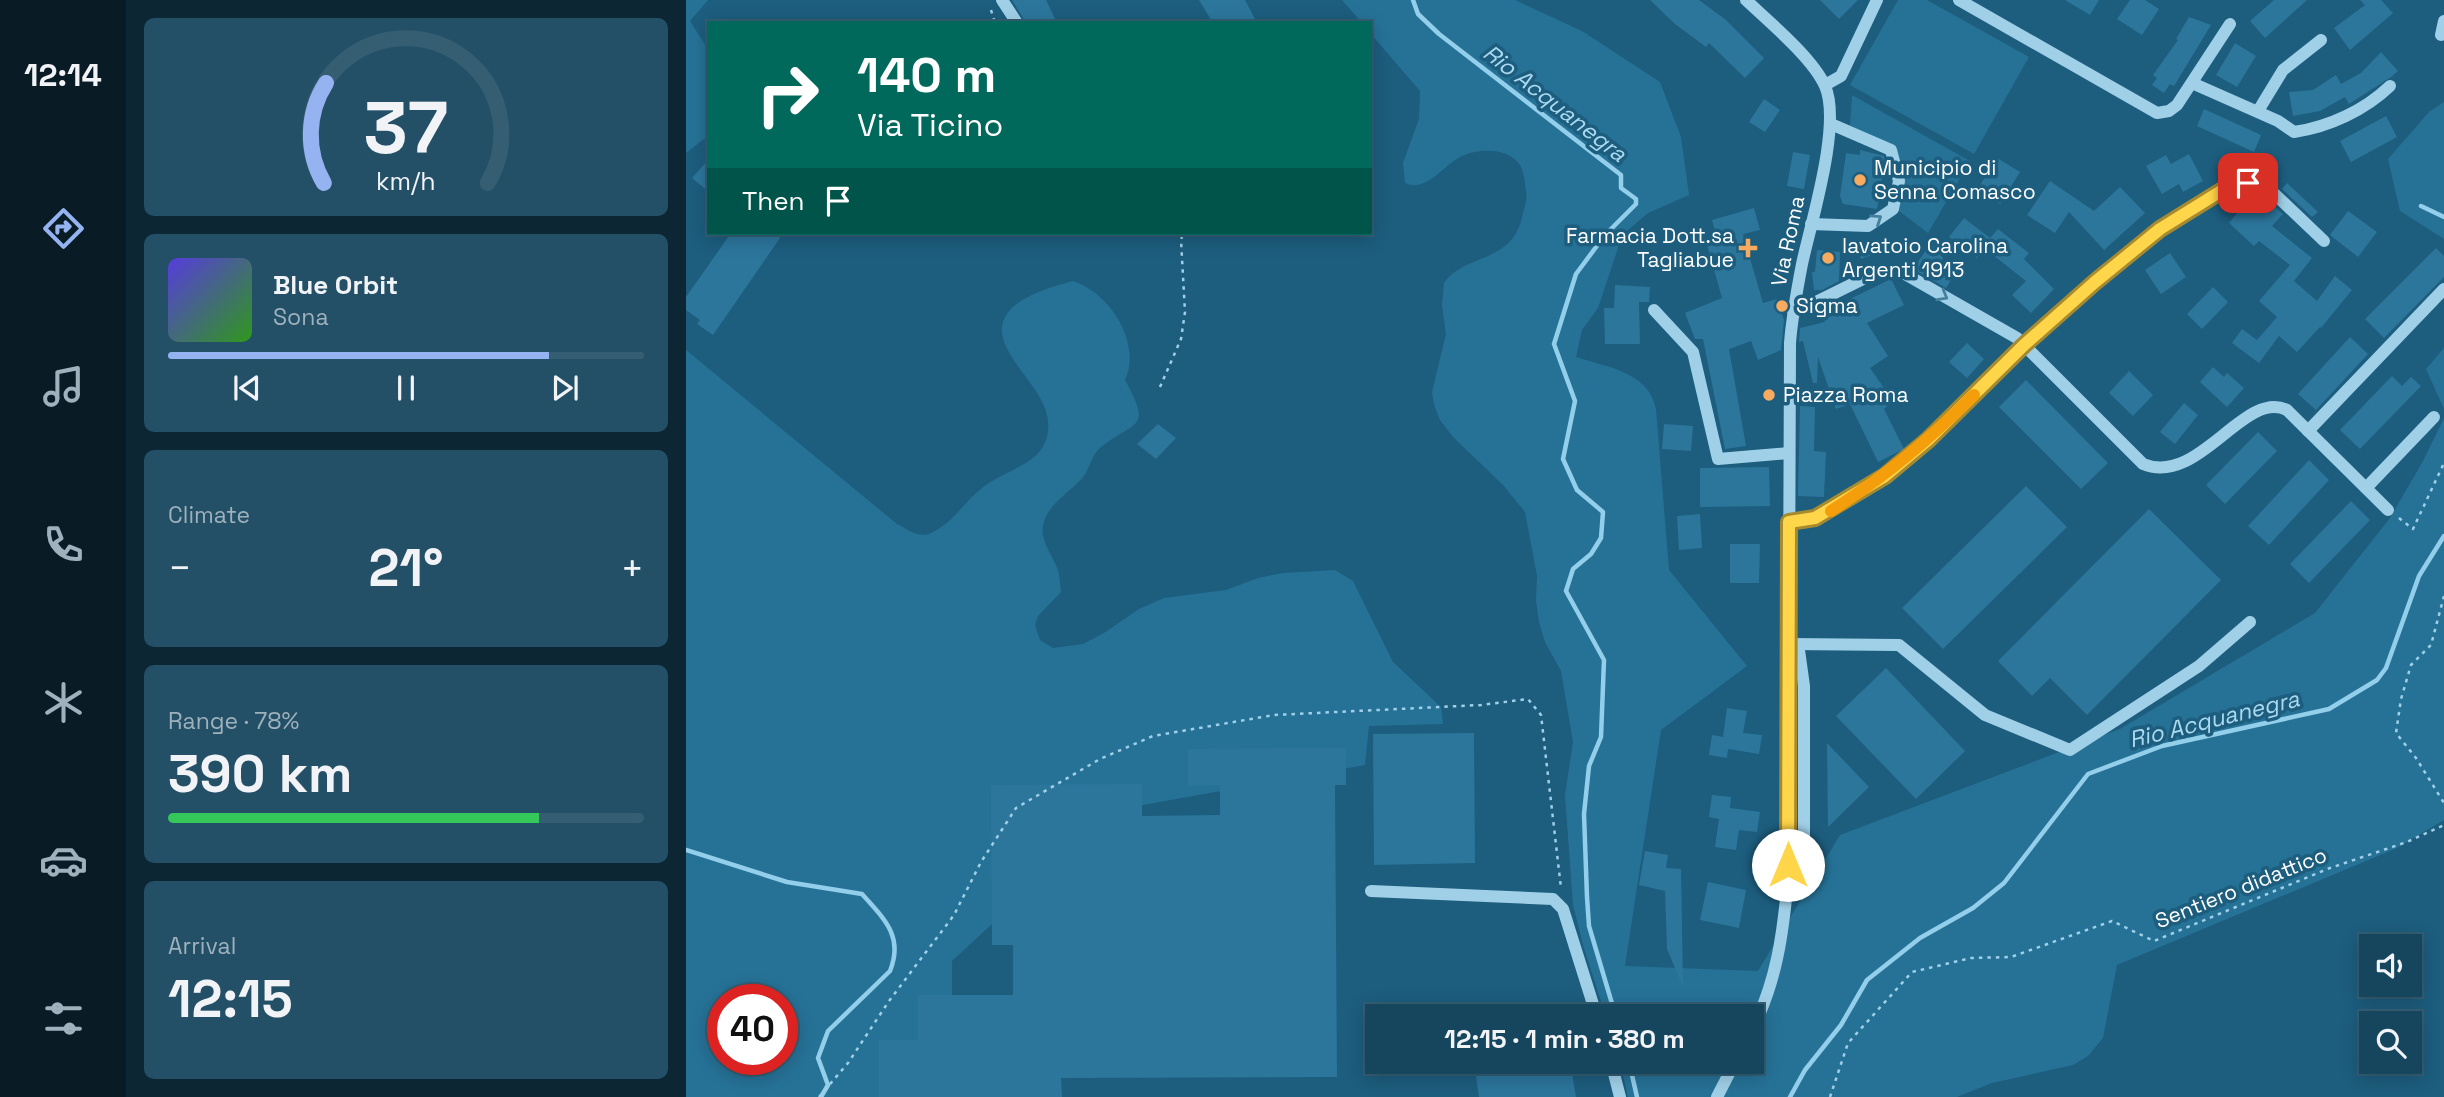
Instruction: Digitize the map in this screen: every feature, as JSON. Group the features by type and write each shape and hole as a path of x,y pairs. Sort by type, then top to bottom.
{"street":[{"path":"1002,0 1016,21"},
{"path":"1746,0 1817,71 1825,85 1841,76 1877,0"},
{"path":"1959,0 2150,112 2161,113 2172,109 2230,24"},
{"path":"2441,35 2444,21"},
{"path":"2258,111 2283,71 2321,40"},
{"path":"2192,83 2258,111 2294,132 2317,129 2375,101 2390,86"},
{"name":"Via Roma","path":"1763,1004 1775,977 1782,944 1788,865 1790,344 1793,311 1831,124 1829,97 1825,85"},
{"path":"1811,224 1868,226 1893,209 1899,181 1891,150 1831,124"},
{"path":"1789,522 1815,518 1885,476 1928,440 2024,345 2160,229 2234,183 2262,183 2324,241"},
{"path":"1793,311 1877,272 1891,269 1905,274 2017,338 2143,464 2152,468 2186,463 2261,409 2279,407 2308,431 2388,510"},
{"path":"2308,431 2444,289"},
{"path":"1654,310 1693,352 1718,459 1789,453"},
{"path":"2366,488 2434,417"},
{"path":"1789,644 1899,645 1985,715 2070,750 2199,666 2249,622"},
{"path":"1371,891 1553,899 1563,909 1593,1004"},
{"path":"1614,1074 1620,1097"},
{"path":"1717,1097 1729,1074"}],"path":[{"path":"1160,387 1181,339 1185,312 1182,235"},
{"path":"2388,510 2413,529 2444,463"},
{"path":"2444,596 2431,645 2411,665 2401,699 2396,733 2416,758 2444,803"},
{"path":"819,1097 848,1063 889,1001 954,915 981,862 1016,808 1100,759 1153,736 1275,715 1481,705 1528,699 1541,715 1563,909"},
{"name":"Sentiero didattico","path":"1830,1097 1848,1043 1912,972 1971,958 2011,957 2112,921 2154,941 2330,868 2407,842 2444,825"}],"shaded area":[{"path":"686,0 708,0 690,21 707,48 707,137 686,153"},
{"path":"1342,0 1515,0 1582,31 1660,82 1681,137 1689,195 1648,213 1628,230 1620,242 1598,308 1582,330 1576,357 1625,373 1645,387 1652,397 1656,409 1669,570 1747,666 1661,730 1625,966 1758,971 1840,835 2120,729 2315,613 2390,518 2444,418 2444,820 2397,848 2117,965 2103,1038 2088,1056 2073,1065 1992,1083 1957,1097 1628,1097 1623,1074 1764,1074 1764,1004 1602,1004 1573,905 1565,795 1573,742 1561,671 1545,642 1539,622 1537,576 1525,512 1503,485 1453,437 1440,420 1432,392 1446,334 1442,305 1444,283 1453,273 1498,251 1509,243 1517,232 1526,201 1523,174 1515,159 1500,152 1483,151 1460,157 1420,184 1405,183 1403,163 1419,119 1420,91 1372,35 1372,21 1360,21"},
{"path":"1898,0 1927,0 2029,57 1974,154 1850,85"},
{"path":"1852,95 1970,161 1928,233 1899,211 1905,180 1894,146 1850,126"},
{"path":"2444,102 2444,239 2400,211 2388,159 2429,112"},
{"path":"1073,281 1087,287 1110,308 1126,336 1129,366 1125,380 1134,397 1139,417 1130,428 1097,451 1084,476 1055,504 1046,517 1043,537 1058,570 1061,592 1038,616 1035,625 1040,640 1053,648 1083,644 1139,609 1164,598 1226,590 1258,578 1283,573 1335,570 1353,581 1393,662 1441,707 1443,724 1369,726 1365,765 1043,823 1006,911 952,961 952,1097 686,1097 686,350 897,524 913,533 927,535 946,524 982,488 1026,463 1043,447 1048,421 1045,409 1012,358 1002,334 1003,322 1014,306 1043,290"},
{"path":"2444,348 2444,409 2426,369"}],"building":[{"path":"1012,0 1046,0 1056,21 1025,21"},
{"path":"1199,0 1245,0 1256,21 1212,21"},
{"path":"1650,0 1699,0 1726,20 1764,58 1745,78 1709,43 1706,47 1675,24"},
{"path":"1820,0 1858,0 1839,19"},
{"path":"2065,0 2099,0 2090,15"},
{"path":"2130,0 2145,0 2159,9 2142,35 2117,19"},
{"path":"2274,0 2307,0 2265,38 2250,21"},
{"path":"2360,0 2381,0 2393,13 2350,50 2334,28 2365,5"},
{"path":"2189,17 2211,25 2174,86 2170,84 2164,93 2152,85 2157,78 2153,75 2178,40 2176,39"},
{"path":"2235,43 2256,56 2237,87 2216,75"},
{"path":"2381,52 2398,71 2391,77 2349,104 2345,97 2320,111 2293,116 2289,92 2313,90 2336,75 2341,84 2361,73"},
{"path":"1764,99 1780,110 1765,132 1749,122"},
{"path":"2204,109 2261,135 2254,152 2197,126"},
{"path":"2386,116 2397,137 2351,162 2340,141"},
{"name":"Municipio di Senna Comasco","path":"1860,150 1884,156 1877,209 1843,204 1840,196 1846,153 1860,155"},
{"path":"1793,152 1810,155 1804,189 1787,186"},
{"path":"2189,154 2203,181 2183,192 2179,184 2162,194 2146,166 2166,155 2171,164"},
{"path":"1997,158 2020,172 2000,204 1977,190"},
{"path":"707,161 707,190 692,178"},
{"path":"2050,181 2094,211 2120,187 2145,213 2104,250 2069,212 2055,233 2027,215"},
{"path":"2287,183 2318,212 2312,217 2282,189"},
{"path":"2252,195 2264,206 2269,201 2283,214 2272,226 2312,258 2294,281 2317,301 2335,276 2352,290 2297,352 2279,336 2259,363 2232,343 2242,329 2257,340 2277,317 2259,301 2290,265 2259,241 2254,246 2229,223"},
{"path":"1754,208 1760,230 1743,234 1763,303 1777,299 1784,320 1781,350 1758,360 1751,341 1729,349 1746,446 1725,449 1703,339 1695,339 1685,313 1722,298 1707,245 1718,242 1712,220"},
{"path":"2348,211 2377,232 2358,257 2330,235"},
{"path":"1964,218 1990,238 1998,229 2029,253 2024,259 2054,289 2031,313 2012,295 2026,281 1984,248 1977,258 1949,237"},
{"path":"730,235 776,235 780,238 713,335 697,324 700,320 686,310 686,297"},
{"path":"1872,240 1878,253 1861,259 1856,245"},
{"path":"1931,243 1943,258 1935,271 1951,280 1946,288 1913,269"},
{"path":"2436,248 2444,256 2444,277 2384,338 2365,319"},
{"path":"1817,250 1840,252 1839,281 1822,290 1814,290 1812,272 1815,272"},
{"path":"2170,253 2186,277 2161,294 2145,270"},
{"path":"1891,279 1904,305 1867,323 1888,356 1870,368 1893,401 1884,409 1904,449 1878,462 1850,404 1836,409 1818,357 1817,383 1813,383 1803,341 1799,342 1800,328 1825,322 1821,313"},
{"path":"1615,285 1650,287 1649,302 1639,302 1640,344 1605,344 1604,308 1614,308"},
{"path":"2213,287 2228,302 2202,329 2187,314"},
{"path":"2350,337 2368,354 2316,410 2298,394"},
{"path":"1967,343 1984,359 1967,378 1949,362"},
{"path":"2213,367 2224,377 2227,373 2244,388 2227,407 2200,382"},
{"path":"2129,371 2153,395 2133,416 2109,393"},
{"path":"2392,376 2402,386 2411,377 2421,386 2360,449 2340,430"},
{"path":"2026,380 2108,463 2081,489 1999,407"},
{"path":"2184,403 2198,415 2175,444 2160,432"},
{"path":"1800,406 1815,407 1814,451 1826,452 1824,497 1798,496"},
{"path":"1158,424 1176,438 1156,459 1137,444"},
{"path":"1664,424 1693,426 1691,451 1662,449"},
{"path":"2258,432 2277,451 2225,504 2206,485"},
{"path":"2309,460 2329,480 2269,545 2248,526"},
{"path":"1769,467 1770,506 1700,507 1700,468"},
{"path":"2026,486 2067,527 1943,649 1902,608"},
{"path":"2351,501 2370,520 2309,583 2290,564"},
{"path":"2149,509 2221,580 2087,715 2050,678 2032,696 1998,661"},
{"path":"1700,514 1702,548 1679,550 1677,516"},
{"path":"1730,544 1760,544 1759,583 1730,583"},
{"path":"1886,668 1965,751 1916,799 1836,716"},
{"path":"1727,708 1747,711 1743,733 1762,735 1759,754 1728,749 1727,758 1709,755 1712,735 1723,737"},
{"path":"1474,733 1475,863 1374,865 1373,734"},
{"path":"1827,743 1869,787 1828,827"},
{"path":"1346,748 1346,785 1335,785 1337,1077 1061,1078 1062,1097 879,1097 879,1040 918,1040 918,995 1013,995 1013,945 992,945 991,785 1142,784 1142,816 1220,815 1220,785 1188,786 1188,749"},
{"path":"1712,795 1731,797 1730,808 1760,812 1757,832 1739,830 1736,850 1715,847 1719,819 1709,817"},
{"path":"1645,851 1668,855 1666,868 1681,869 1683,987 1667,949 1665,891 1639,885"},
{"path":"1708,882 1746,890 1739,928 1700,920"},
{"path":"1476,1074 1572,1074 1576,1097 1479,1097"}],"waterway":[{"name":"Rio Acquanegra","path":"1413,0 1418,14 1439,34 1621,175 1621,188 1636,199 1636,204 1605,235 1576,274 1554,344 1575,401 1563,459 1577,490 1603,512 1601,538 1591,554 1573,569 1566,591 1604,660 1601,737 1589,766 1584,814 1589,926 1612,1004"},
{"name":"Rio Acquanegra","path":"2421,206 2444,217"},
{"name":"Rio Acquanegra","path":"1790,1097 1805,1070 1841,1025 1867,980 1920,938 1973,908 2004,883 2088,774 2162,746 2329,709 2377,680 2386,668 2419,576 2444,536"},
{"path":"686,850 787,882 862,894 890,929 895,948 890,971 828,1031 818,1058 828,1085 821,1097"},
{"name":"Rio Acquanegra","path":"1632,1074 1637,1097"}],"slow traffic":[{"path":"1831,511 1885,476 1928,440 1974,395"}],"place":[{"name":"Municipio di Senna Comasco","path":"1860,180"},
{"name":"Farmacia Dott.sa Tagliabue","path":"1748,248"},
{"name":"lavatoio Carolina Argenti 1913","path":"1828,258"},
{"name":"Sigma","path":"1782,306"},
{"name":"Piazza Roma","path":"1769,395"}],"route":[{"path":"1788,865 1789,522 1800,522 1831,511 1885,476 1928,440 2024,345 2160,229 2234,183 2248,183"}]}
